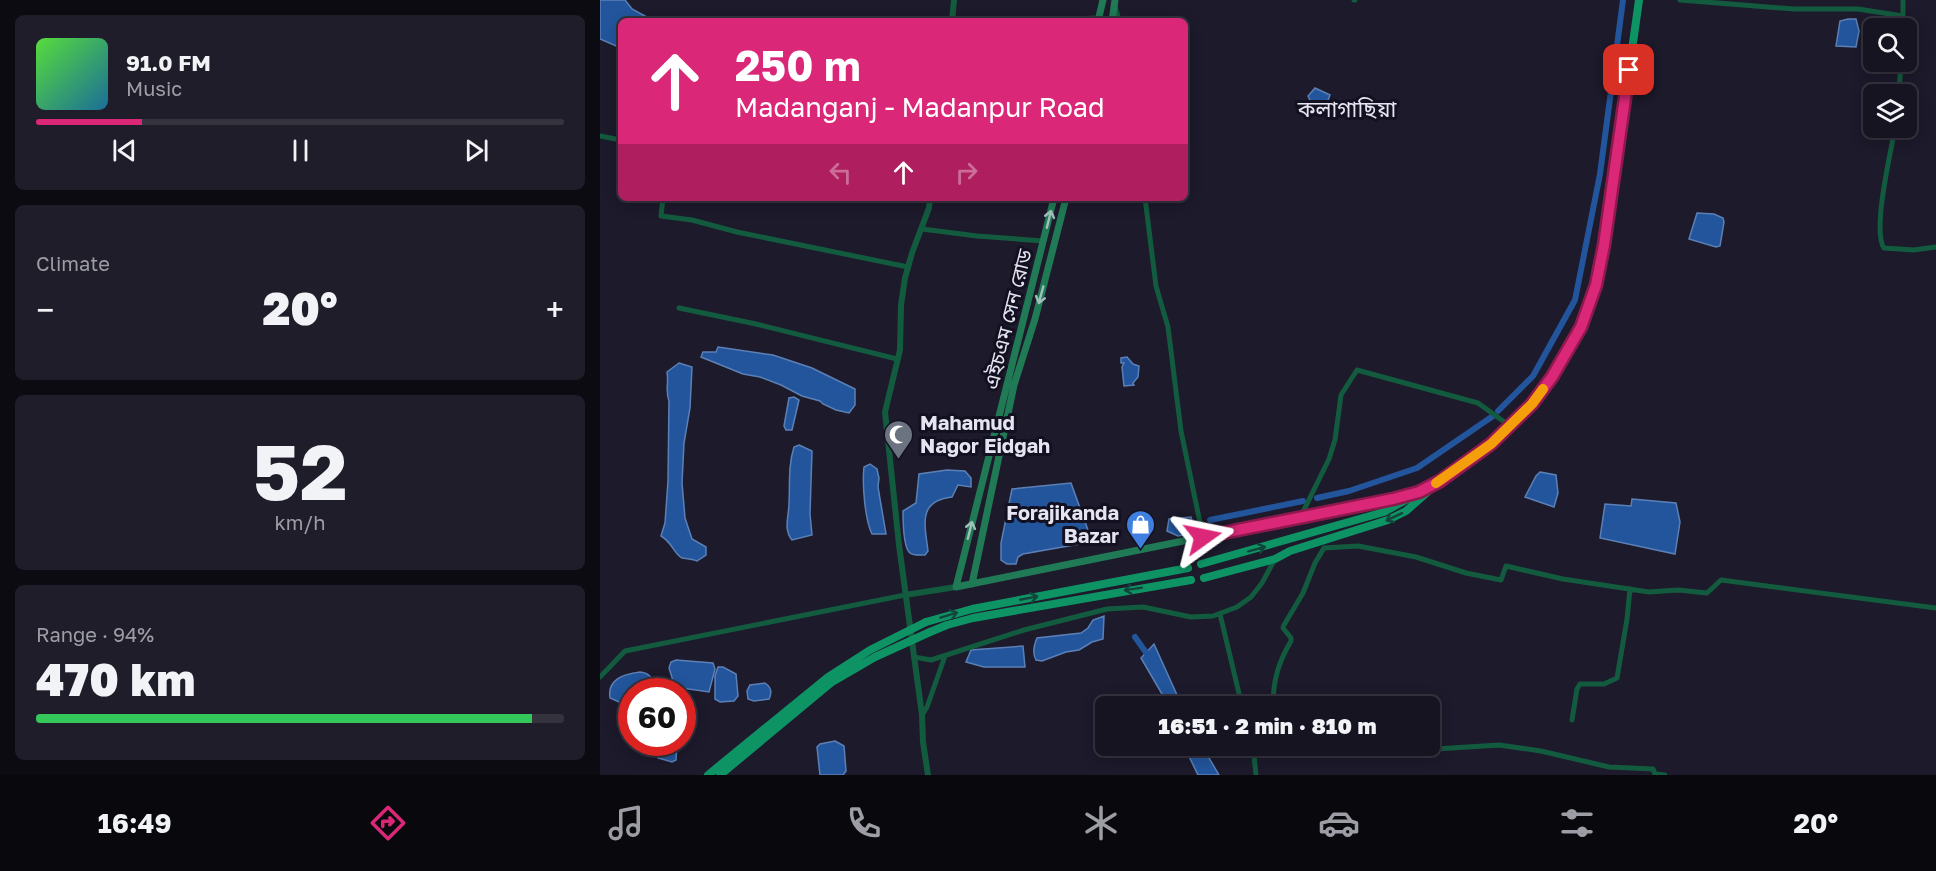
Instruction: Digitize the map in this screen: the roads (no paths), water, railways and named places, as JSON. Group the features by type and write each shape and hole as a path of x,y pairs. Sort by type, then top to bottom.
{"main road":[{"path":"1099,18 1103,0"},
{"path":"1204,578 1275,559 1388,520 1416,504 1440,481 1491,444 1532,404 1552,377 1581,327 1596,285 1606,235 1639,0"},
{"path":"1112,18 1114,2"},
{"name":"এইচএম সেন রোড","path":"956,587 1053,201"},
{"name":"এইচএম সেন রোড","path":"972,584 1014,384 1035,319 1065,201"},
{"path":"1201,564 1384,512 1440,481"},
{"path":"956,587 1419,492"},
{"path":"708,775 828,677 870,650 926,622 972,609 1188,568"},
{"path":"720,775 832,682 875,657 930,632 973,618 1191,580"}],"street":[{"path":"952,18 954,0"},
{"path":"1680,0 1794,9 1858,9 1903,16 1903,0"},
{"path":"1114,2 1118,18"},
{"path":"600,136 618,139"},
{"path":"1893,138 1880,222 1881,243 1884,248 1914,250 1936,247"},
{"path":"662,201 660,216 692,220 737,232 908,267"},
{"path":"928,775 922,742 922,715 905,595 885,412 900,350 901,305 908,267 930,201"},
{"path":"1146,201 1156,286 1168,327 1181,431 1203,537"},
{"path":"921,229 1043,241"},
{"path":"679,308 756,324 897,359"},
{"path":"1301,516 1329,459 1335,440 1341,395 1357,370 1478,404 1510,426"},
{"path":"1274,696 1279,661 1291,638 1283,628 1284,625 1303,593 1315,563 1324,548 1358,546 1416,557 1490,579 1501,580 1506,566 1563,579 1649,592 1678,590 1707,593 1721,580 1936,608"},
{"path":"914,657 931,660 1024,630 1107,609 1143,607 1191,617 1220,614 1237,607 1251,597 1262,583 1275,559"},
{"path":"600,677 625,651 905,595 956,587"},
{"path":"1572,720 1577,688 1580,684 1604,684 1617,678 1630,589"},
{"path":"1220,614 1240,696"},
{"path":"922,715 945,656"},
{"path":"1440,749 1499,745 1541,751 1609,767 1653,769 1654,774 1665,775"},
{"path":"1254,756 1256,775"}],"water":[{"path":"600,0 625,0 632,9 648,18 618,18 618,47 600,39"},
{"path":"1856,19 1859,31 1856,47 1836,46 1840,21"},
{"path":"1315,88 1330,95 1325,108 1310,100 1308,96"},
{"path":"1697,213 1714,214 1723,218 1720,246 1716,247 1689,239"},
{"path":"718,347 773,355 812,368 855,389 855,405 849,413 836,410 781,385 760,377 743,374 701,357 703,352 716,352"},
{"path":"1127,357 1133,364 1139,366 1138,377 1134,385 1124,386 1122,367 1124,363 1121,363 1121,358"},
{"path":"679,363 692,367 682,483 685,518 692,539 706,547 706,555 697,561 679,556 668,541 661,536 665,523 668,481 667,372"},
{"path":"794,397 799,400 792,430 786,430 784,426 789,398"},
{"path":"799,445 812,451 810,514 812,535 792,540 787,527 790,468 794,447"},
{"path":"870,464 877,469 886,534 872,534 868,520 863,474 864,467"},
{"path":"947,470 965,471 971,478 971,487 958,485 952,497 933,503 928,509 925,524 928,551 925,555 912,554 905,540 903,511 916,503 919,474"},
{"path":"1540,472 1556,475 1558,493 1554,507 1525,497"},
{"path":"1071,483 1088,530 1085,543 1023,554 1018,557 1016,564 1007,564 1001,560 1001,543 1012,489"},
{"path":"1632,499 1676,503 1680,522 1675,554 1600,538 1605,504 1631,506"},
{"path":"1191,517 1195,533 1178,536 1167,531 1169,519"},
{"path":"1104,616 1103,639 1092,642 1079,650 1042,661 1036,660 1034,649 1037,638 1081,633 1093,620"},
{"path":"1154,644 1177,696 1163,696 1141,658"},
{"path":"1023,646 1025,667 984,667 966,662 971,650"},
{"path":"676,660 713,663 715,669 709,692 696,690 696,678 672,678 669,668 671,662"},
{"path":"718,667 723,667 736,674 738,696 734,701 720,702 715,699 715,676"},
{"path":"640,672 651,678 620,678"},
{"path":"618,679 618,702 610,698 611,686"},
{"path":"765,683 770,690 769,699 754,701 748,699 747,691 750,685"},
{"path":"835,741 844,746 846,771 843,775 820,775 817,747 820,744"},
{"path":"658,756 676,756 676,760 672,762 658,758"},
{"path":"1189,756 1208,756 1219,775 1198,775"}],"waterway":[{"path":"1498,411 1533,376 1575,300 1600,174 1623,0"},
{"path":"1317,498 1349,491 1417,468 1493,416"},
{"path":"1210,520 1303,501"},
{"path":"1135,637 1150,658"}],"place":[{"name":"Mahamud Nagor Eidgah","path":"899,460"},
{"name":"Forajikanda Bazar","path":"1140,550"}],"district":[{"name":"কলাগাছিয়া","path":"1347,108"}]}
